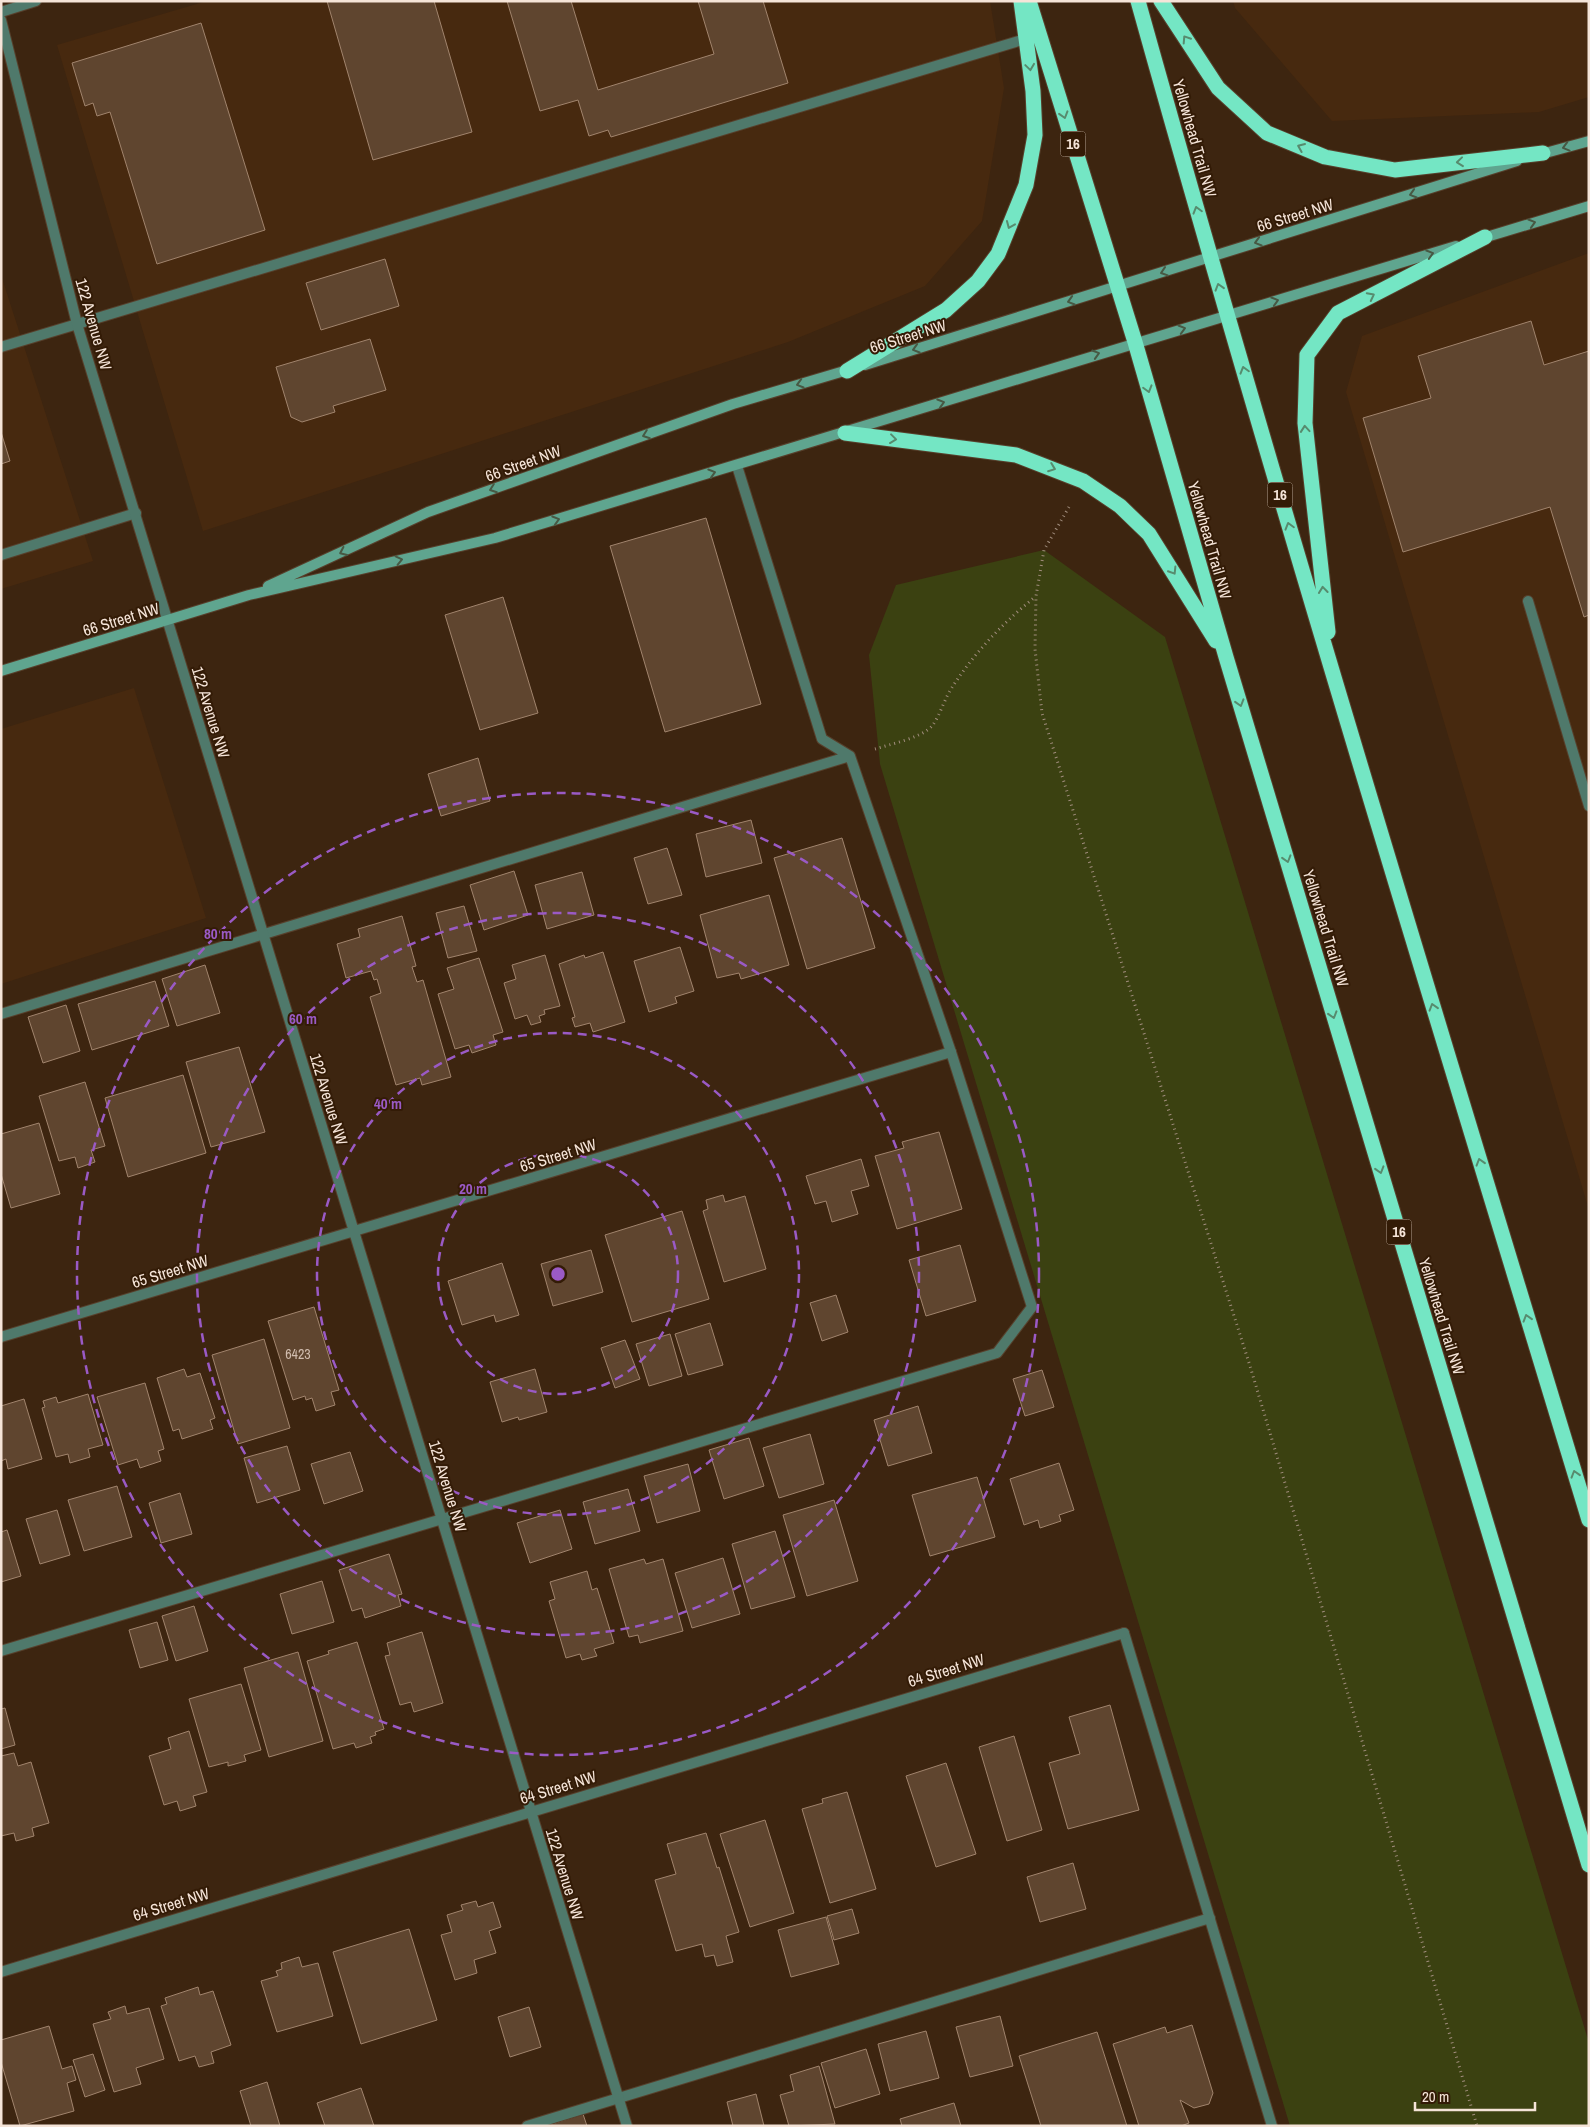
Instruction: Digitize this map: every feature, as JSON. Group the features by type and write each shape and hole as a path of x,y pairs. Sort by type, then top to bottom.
{"highway":[{"path":"847,370 946,310 978,282 998,254 1026,185 1035,135 1033,37 1021,1"},
{"name":"Yellowhead Trail NW","path":"1029,1 1033,37 1135,342 1226,656 1589,1865"},
{"path":"1161,1 1218,88 1267,133 1325,157 1395,170 1544,153"},
{"name":"Yellowhead Trail NW","path":"1142,2 1210,257 1332,674 1589,1520"},
{"path":"1332,674 1305,423 1308,355 1338,313 1485,237"},
{"path":"845,433 1016,455 1083,481 1120,506 1149,534 1226,656"}],"main road":[{"name":"66 Street NW","path":"249,595 428,512 733,404 1118,287 1544,153 1589,141"},
{"name":"66 Street NW","path":"1,670 249,595 495,538 845,433 1135,342 1228,316 1589,206"}],"street":[{"path":"1,12 36,1"},
{"name":"122 Avenue NW","path":"1,20 77,324 627,2126"},
{"path":"1,347 1033,37"},
{"path":"1,1651 997,1353 1032,1307 951,1052 850,756 822,739 737,466"},
{"path":"1,554 136,513"},
{"path":"1528,601 1589,806"},
{"path":"1,1014 850,756"},
{"name":"65 Street NW","path":"1,1337 951,1052"},
{"name":"64 Street NW","path":"1,1972 1124,1633 1210,1918"},
{"path":"527,2126 1210,1918 1272,2126"}],"path":[{"path":"1083,481 1044,550 1036,596 1034,649 1042,713 1250,1366 1477,2126"},
{"path":"850,756 914,737 931,726 950,690 968,664 1014,614 1036,596"}],"shaded area":[{"path":"207,1 990,1 1004,88 982,221 925,286 788,342 203,531 57,45"},
{"path":"1233,1 1589,1 1589,97 1539,112 1332,121 1235,8"},
{"path":"1589,253 1589,1210 1346,392 1362,336"},
{"path":"1,275 93,561 1,589"},
{"path":"134,688 206,918 1,984 1,729"}],"green space":[{"path":"1044,550 1165,637 1589,2043 1589,2126 1290,2126 880,764 869,655 896,585"}],"building":[{"path":"327,1 434,1 472,132 373,160"},
{"path":"507,1 571,1 598,90 714,54 698,1 763,1 788,83 611,137 608,130 589,136 578,100 540,111"},
{"path":"201,23 265,230 157,264 110,112 97,116 93,103 85,106 72,63"},
{"path":"385,259 399,306 321,330 306,283"},
{"path":"1531,321 1544,365 1589,351 1589,615 1584,617 1550,507 1403,552 1363,418 1431,398 1418,356"},
{"path":"370,339 386,390 333,406 335,412 302,422 291,417 276,367"},
{"path":"1,432 10,461 1,464"},
{"path":"706,518 761,704 665,732 610,546"},
{"path":"503,597 538,713 480,730 445,615"},
{"path":"478,758 490,801 441,816 428,774"},
{"path":"751,820 762,863 706,877 696,834"},
{"path":"842,838 875,948 807,969 774,858"},
{"path":"667,848 682,895 648,904 634,858"},
{"path":"514,871 528,915 484,930 470,885"},
{"path":"582,872 594,915 547,929 535,885"},
{"path":"769,895 789,965 741,979 739,973 717,978 700,915"},
{"path":"464,906 477,951 448,958 436,913"},
{"path":"402,916 416,966 412,967 417,982 423,980 451,1077 422,1085 420,1078 396,1085 370,997 381,993 377,979 374,980 371,971 346,978 337,944 360,937 358,929"},
{"path":"680,947 694,991 675,997 677,1003 649,1012 634,961"},
{"path":"603,952 625,1022 593,1032 590,1023 575,1027 572,1018 575,1017 559,964 584,955 585,958"},
{"path":"545,955 560,1006 544,1010 545,1014 539,1016 541,1022 531,1025 527,1015 515,1019 504,983 516,979 512,965"},
{"path":"479,958 503,1032 493,1035 496,1045 472,1053 469,1045 455,1049 438,994 454,989 447,968"},
{"path":"205,965 220,1013 177,1026 162,979"},
{"path":"155,981 169,1026 92,1050 78,1004"},
{"path":"66,1005 80,1051 43,1063 28,1017"},
{"path":"239,1047 265,1132 211,1147 186,1062"},
{"path":"183,1075 206,1153 128,1177 105,1098"},
{"path":"85,1082 105,1146 91,1150 95,1162 78,1168 75,1157 59,1161 39,1096"},
{"path":"39,1123 60,1194 11,1208 1,1174 1,1134"},
{"path":"939,1132 962,1209 897,1229 875,1156 904,1148 902,1142"},
{"path":"861,1159 869,1186 851,1191 858,1214 832,1222 826,1201 815,1204 806,1176"},
{"path":"723,1195 725,1202 745,1196 766,1269 724,1282 703,1211 708,1209 706,1200"},
{"path":"682,1211 709,1299 632,1322 605,1235"},
{"path":"960,1245 976,1301 926,1316 909,1260"},
{"path":"591,1250 603,1292 553,1306 541,1264"},
{"path":"502,1263 519,1315 496,1322 494,1315 462,1325 448,1281"},
{"path":"836,1295 848,1332 822,1341 810,1303"},
{"path":"314,1307 339,1390 331,1392 335,1405 316,1411 312,1398 306,1400 305,1396 293,1400 268,1321"},
{"path":"710,1323 723,1365 688,1375 675,1334"},
{"path":"670,1334 682,1376 649,1386 636,1344"},
{"path":"264,1339 290,1428 238,1444 212,1355"},
{"path":"625,1340 640,1379 615,1388 601,1348"},
{"path":"184,1369 187,1377 200,1373 215,1418 210,1420 213,1429 182,1439 179,1429 173,1431 157,1378"},
{"path":"535,1369 547,1412 519,1420 518,1417 502,1422 490,1382"},
{"path":"1042,1370 1054,1407 1025,1416 1013,1379"},
{"path":"145,1383 164,1449 158,1451 161,1461 140,1468 137,1459 118,1465 97,1397"},
{"path":"88,1394 103,1445 88,1449 90,1457 70,1463 68,1454 56,1457 42,1408 45,1407 43,1401 56,1397 58,1403"},
{"path":"24,1399 42,1459 8,1469 6,1459 1,1461 1,1406"},
{"path":"918,1406 932,1453 888,1466 874,1420"},
{"path":"810,1434 824,1484 779,1498 763,1448"},
{"path":"749,1438 764,1486 724,1499 709,1450"},
{"path":"287,1446 300,1490 257,1503 244,1458"},
{"path":"350,1452 363,1491 324,1504 311,1464"},
{"path":"1059,1463 1074,1510 1059,1515 1061,1521 1040,1528 1038,1520 1024,1525 1010,1479"},
{"path":"688,1464 700,1511 657,1523 644,1476"},
{"path":"977,1477 995,1537 930,1556 912,1495"},
{"path":"117,1486 132,1537 84,1551 68,1500"},
{"path":"628,1489 640,1531 595,1544 583,1502"},
{"path":"180,1493 192,1534 161,1543 149,1503"},
{"path":"834,1500 858,1581 807,1596 783,1515"},
{"path":"57,1510 70,1555 40,1564 26,1519"},
{"path":"560,1510 572,1549 530,1563 517,1523"},
{"path":"7,1530 21,1576 1,1582 1,1532"},
{"path":"775,1531 795,1597 751,1609 732,1544"},
{"path":"389,1554 402,1594 398,1595 401,1606 365,1618 362,1608 352,1611 339,1570"},
{"path":"723,1558 740,1614 692,1628 675,1573"},
{"path":"644,1559 646,1564 663,1559 683,1631 640,1643 638,1635 629,1637 609,1569"},
{"path":"587,1571 592,1590 597,1588 614,1643 594,1649 597,1656 582,1660 580,1654 566,1658 549,1601 555,1599 550,1582"},
{"path":"322,1581 334,1622 292,1634 280,1594"},
{"path":"194,1606 208,1651 176,1661 162,1616"},
{"path":"157,1622 168,1660 140,1668 129,1630"},
{"path":"422,1632 443,1703 414,1712 411,1702 400,1705 385,1656 390,1655 387,1643"},
{"path":"357,1642 384,1729 375,1732 376,1735 370,1737 372,1743 356,1748 354,1743 333,1749 307,1661 329,1654 328,1651"},
{"path":"298,1652 323,1741 269,1757 244,1668"},
{"path":"241,1684 261,1750 244,1755 246,1761 228,1766 228,1762 209,1767 189,1699"},
{"path":"1110,1705 1139,1810 1068,1829 1049,1763 1080,1754 1069,1717"},
{"path":"5,1708 15,1745 1,1749 1,1709"},
{"path":"189,1731 207,1792 193,1796 196,1806 180,1811 177,1801 164,1805 149,1756 171,1749 168,1738"},
{"path":"1014,1736 1042,1830 1007,1841 979,1747"},
{"path":"14,1753 18,1766 31,1762 49,1823 32,1828 34,1836 16,1841 14,1833 1,1836 1,1756"},
{"path":"946,1763 976,1854 936,1867 906,1776"},
{"path":"847,1792 876,1889 830,1903 802,1809 823,1803 822,1799"},
{"path":"765,1820 794,1913 750,1927 720,1834"},
{"path":"706,1833 717,1868 719,1867 739,1932 726,1936 733,1962 717,1966 714,1955 705,1957 702,1944 676,1951 655,1880 676,1874 667,1844"},
{"path":"1073,1863 1086,1909 1040,1922 1027,1877"},
{"path":"476,1901 478,1907 493,1902 501,1927 489,1931 496,1953 474,1960 477,1973 455,1980 441,1935 452,1932 447,1915 463,1910 461,1905"},
{"path":"852,1909 859,1933 834,1940 827,1916"},
{"path":"826,1917 839,1964 791,1977 778,1930"},
{"path":"409,1929 437,2020 361,2044 333,1952"},
{"path":"299,1957 302,1967 318,1963 333,2016 277,2032 261,1981 278,1976 276,1971 282,1969 281,1963"},
{"path":"198,1987 200,1995 213,1991 231,2045 211,2052 214,2063 199,2067 195,2056 179,2061 161,2006 167,2004 165,1998"},
{"path":"125,2006 127,2014 149,2008 164,2059 136,2068 141,2084 114,2092 93,2024 111,2019 108,2012"},
{"path":"529,2007 541,2047 510,2057 498,2017"},
{"path":"1000,2016 1013,2066 970,2077 956,2027"},
{"path":"1192,2025 1213,2093 1209,2104 1194,2108 1180,2100 1189,2123 1181,2126 1139,2126 1113,2044 1165,2027 1167,2033"},
{"path":"49,2026 62,2069 72,2066 76,2080 67,2083 74,2111 20,2126 1,2062 1,2040"},
{"path":"926,2031 939,2078 890,2091 878,2044"},
{"path":"1097,2032 1127,2126 1041,2126 1019,2056"},
{"path":"866,2049 880,2094 835,2108 821,2063"},
{"path":"93,2054 105,2090 85,2097 73,2060"},
{"path":"819,2066 835,2124 789,2126 780,2095 794,2091 790,2075"},
{"path":"267,2082 280,2126 251,2126 240,2091"},
{"path":"361,2088 374,2126 325,2126 317,2103"},
{"path":"756,2094 764,2126 733,2126 727,2102"},
{"path":"954,2103 961,2126 902,2126 900,2119"},
{"path":"583,2114 587,2126 546,2126"}]}
